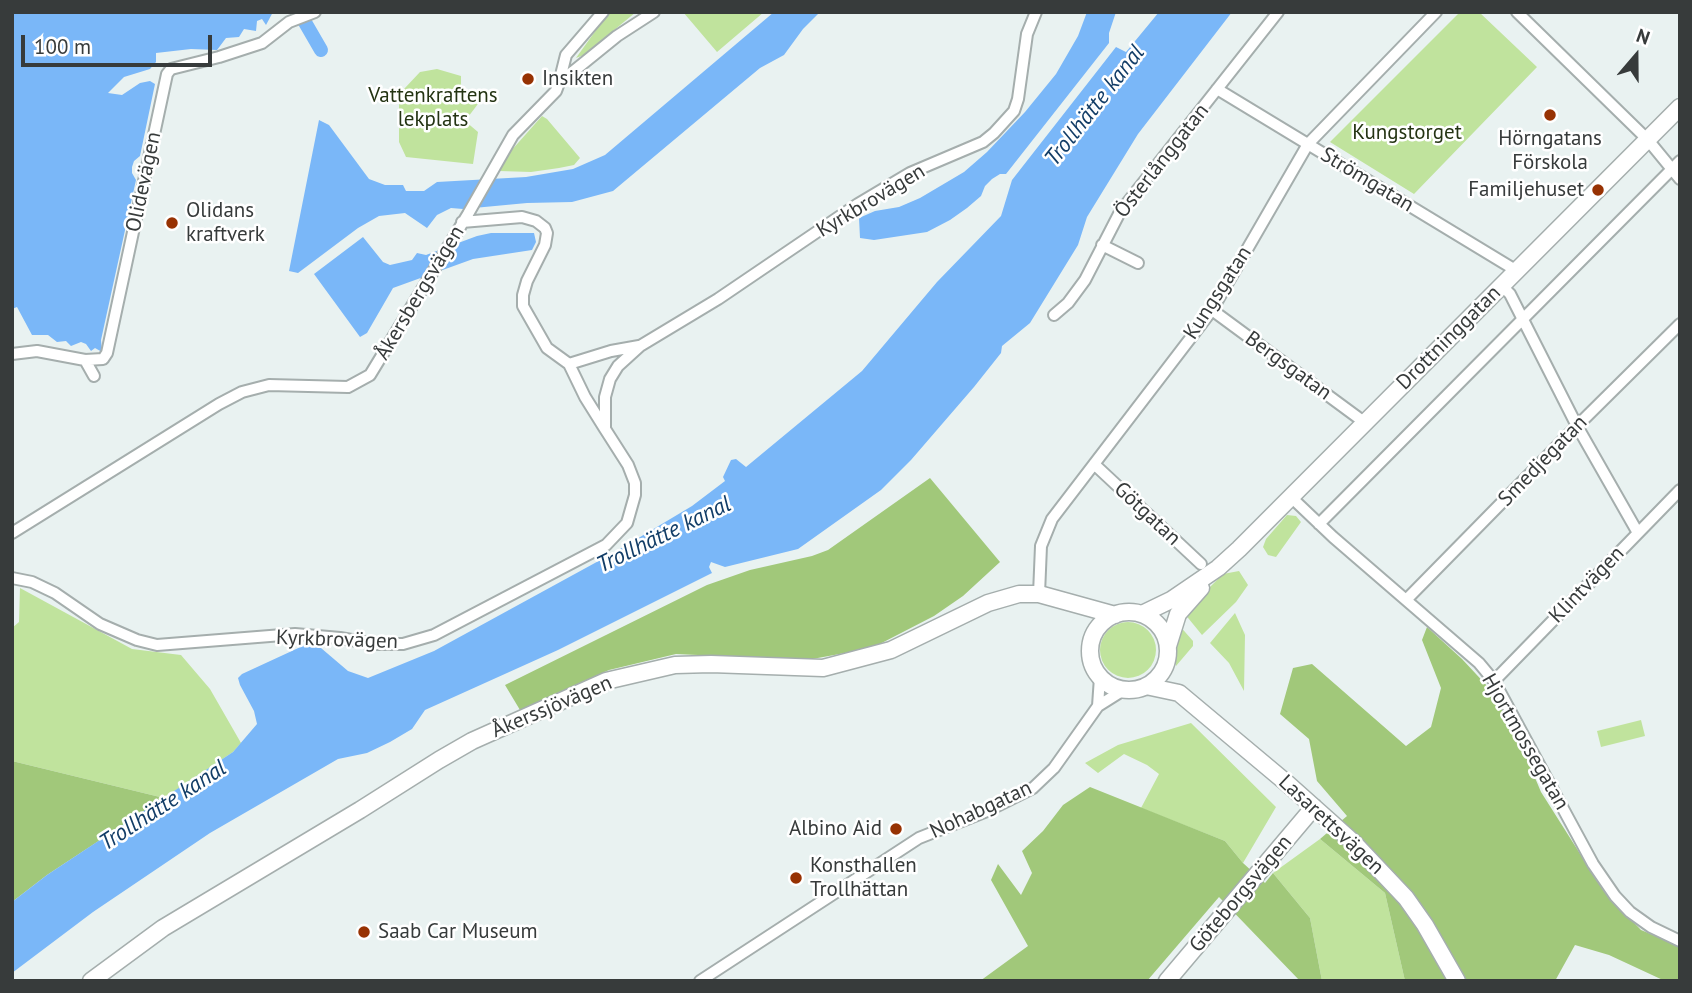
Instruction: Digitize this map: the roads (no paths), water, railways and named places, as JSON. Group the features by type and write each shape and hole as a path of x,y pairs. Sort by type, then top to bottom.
{"street":[{"path":"559,83 566,55 603,12"},
{"name":"Åkersbergsvägen","path":"12,533 242,392 269,385 348,387 370,375 513,135 556,91 559,83 617,37 654,12"},
{"name":"Kyrkbrovägen","path":"605,429 605,397 610,379 618,366 640,346 718,299 858,204 910,173 983,142 994,133 1014,111 1027,34 1037,12"},
{"name":"Österlånggatan","path":"1054,315 1078,291 1120,212 1278,12"},
{"name":"Kungsgatan","path":"1039,594 1041,553 1047,525 1212,310 1308,144 1436,12"},
{"path":"1517,12 1676,165 1680,179"},
{"name":"Olidevägen","path":"85,360 103,359 107,353 167,74 171,69 262,43 289,22 314,13"},
{"name":"Strömgatan","path":"1217,89 1517,271"},
{"name":"Drottninggatan","path":"1168,646 1178,614 1218,568 1292,498 1364,422 1680,107"},
{"name":"Drottninggatan","path":"1319,524 1676,165"},
{"path":"465,218 522,217 536,220 545,228 545,245 527,281 523,306 547,348 569,364"},
{"path":"1102,245 1138,263"},
{"path":"1502,286 1510,294 1577,426 1638,533"},
{"name":"Bergsgatan","path":"1212,310 1364,422"},
{"name":"Smedjegatan","path":"1407,599 1680,324"},
{"name":"Kyrkbrovägen","path":"12,578 33,582 55,593 100,624 137,640 157,645 295,634 403,644 435,635 606,545 618,535 631,509 635,484 628,465 585,397 569,364 611,351 640,346"},
{"path":"12,354 37,351 85,360 94,376"},
{"name":"Götgatan","path":"1094,464 1201,564"},
{"name":"Klintvägen","path":"1494,681 1680,490"},
{"name":"Hjortmossegatan","path":"1292,498 1479,663 1494,681 1593,863 1615,896 1630,912 1651,927 1680,941"},
{"name":"Drottninggatan","path":"1142,614 1171,600 1218,568"},
{"name":"Åkerssjövägen","path":"91,981 152,935 439,760 472,741 606,681 675,665 822,668 911,642 988,603 1019,594 1039,594 1115,615"},
{"name":"Åkerssjövägen","path":"1065,603 1081,617 1094,634"},
{"path":"1128,612 1142,614 1159,626 1168,646 1165,665 1158,677 1146,686 1125,689 1111,685 1100,677 1093,666 1090,653 1094,634 1105,620 1115,615 1128,612"},
{"name":"Lasarettsvägen","path":"1165,665 1179,693 1314,807 1406,898 1457,981"},
{"path":"1098,706 1100,677"},
{"name":"Lasarettsvägen","path":"1146,686 1179,693"},
{"name":"Nohabgatan","path":"699,981 919,838 978,815 1033,788 1054,768 1098,706 1125,689"},
{"name":"Göteborgsvägen","path":"1167,981 1314,807"}],"water":[{"path":"12,12 273,12 266,25 262,19 257,21 256,31 244,29 239,37 226,38 217,50 191,49 156,53 156,62 150,69 124,77 108,93 122,95 140,83 150,81 155,84 140,156 132,167 136,180 101,340 102,352 95,348 91,351 81,342 71,346 66,341 57,342 48,335 32,335 17,307 12,309"},
{"path":"774,12 820,12 803,29 784,55 760,68 613,191 572,202 451,208 437,215 427,228 405,213 379,216 358,228 298,273 289,271 319,120 329,125 369,179 385,185 403,185 406,191 424,191 437,182 526,177 573,169 605,155"},
{"path":"1087,12 1116,12 1109,33 1109,43 1006,174 992,179 981,196 967,208 927,232 874,240 860,238 859,218 920,198 964,172 987,152 1056,74 1078,36"},
{"name":"Trollhätte kanal","path":"1159,12 1232,12 1138,134 1087,217 1078,245 1030,323 1002,346 1001,353 974,387 911,460 881,490 798,549 725,567 711,562 709,567 712,573 558,650 425,710 412,729 390,742 367,753 338,759 210,833 93,912 12,973 12,902 47,875 233,752 257,724 254,711 240,685 238,678 242,674 307,644 321,648 348,671 368,678 434,651 615,552 692,506 725,481 723,477 731,460 736,459 746,467 862,371 937,282 1001,216 1012,180 1116,47 1126,52"},
{"path":"491,233 534,233 536,242 532,250 473,259 393,288 367,333 360,337 314,274 363,237 383,262 390,265 412,260 417,253 426,255"}],"waterway":[{"path":"299,12 321,50"}],"place":[{"name":"Insikten","path":"528,79"},
{"name":"Hörngatans Förskola","path":"1550,115"},
{"name":"Familjehuset","path":"1598,190"},
{"name":"Olidans kraftverk","path":"172,223"},
{"name":"Albino Aid","path":"896,829"},
{"name":"Konsthallen Trollhättan","path":"796,878"},
{"name":"Saab Car Museum","path":"364,932"}],"park label":[{"name":"Vattenkraftens lekplats","path":"433,108"},
{"name":"Kungstorget","path":"1407,133"}]}
